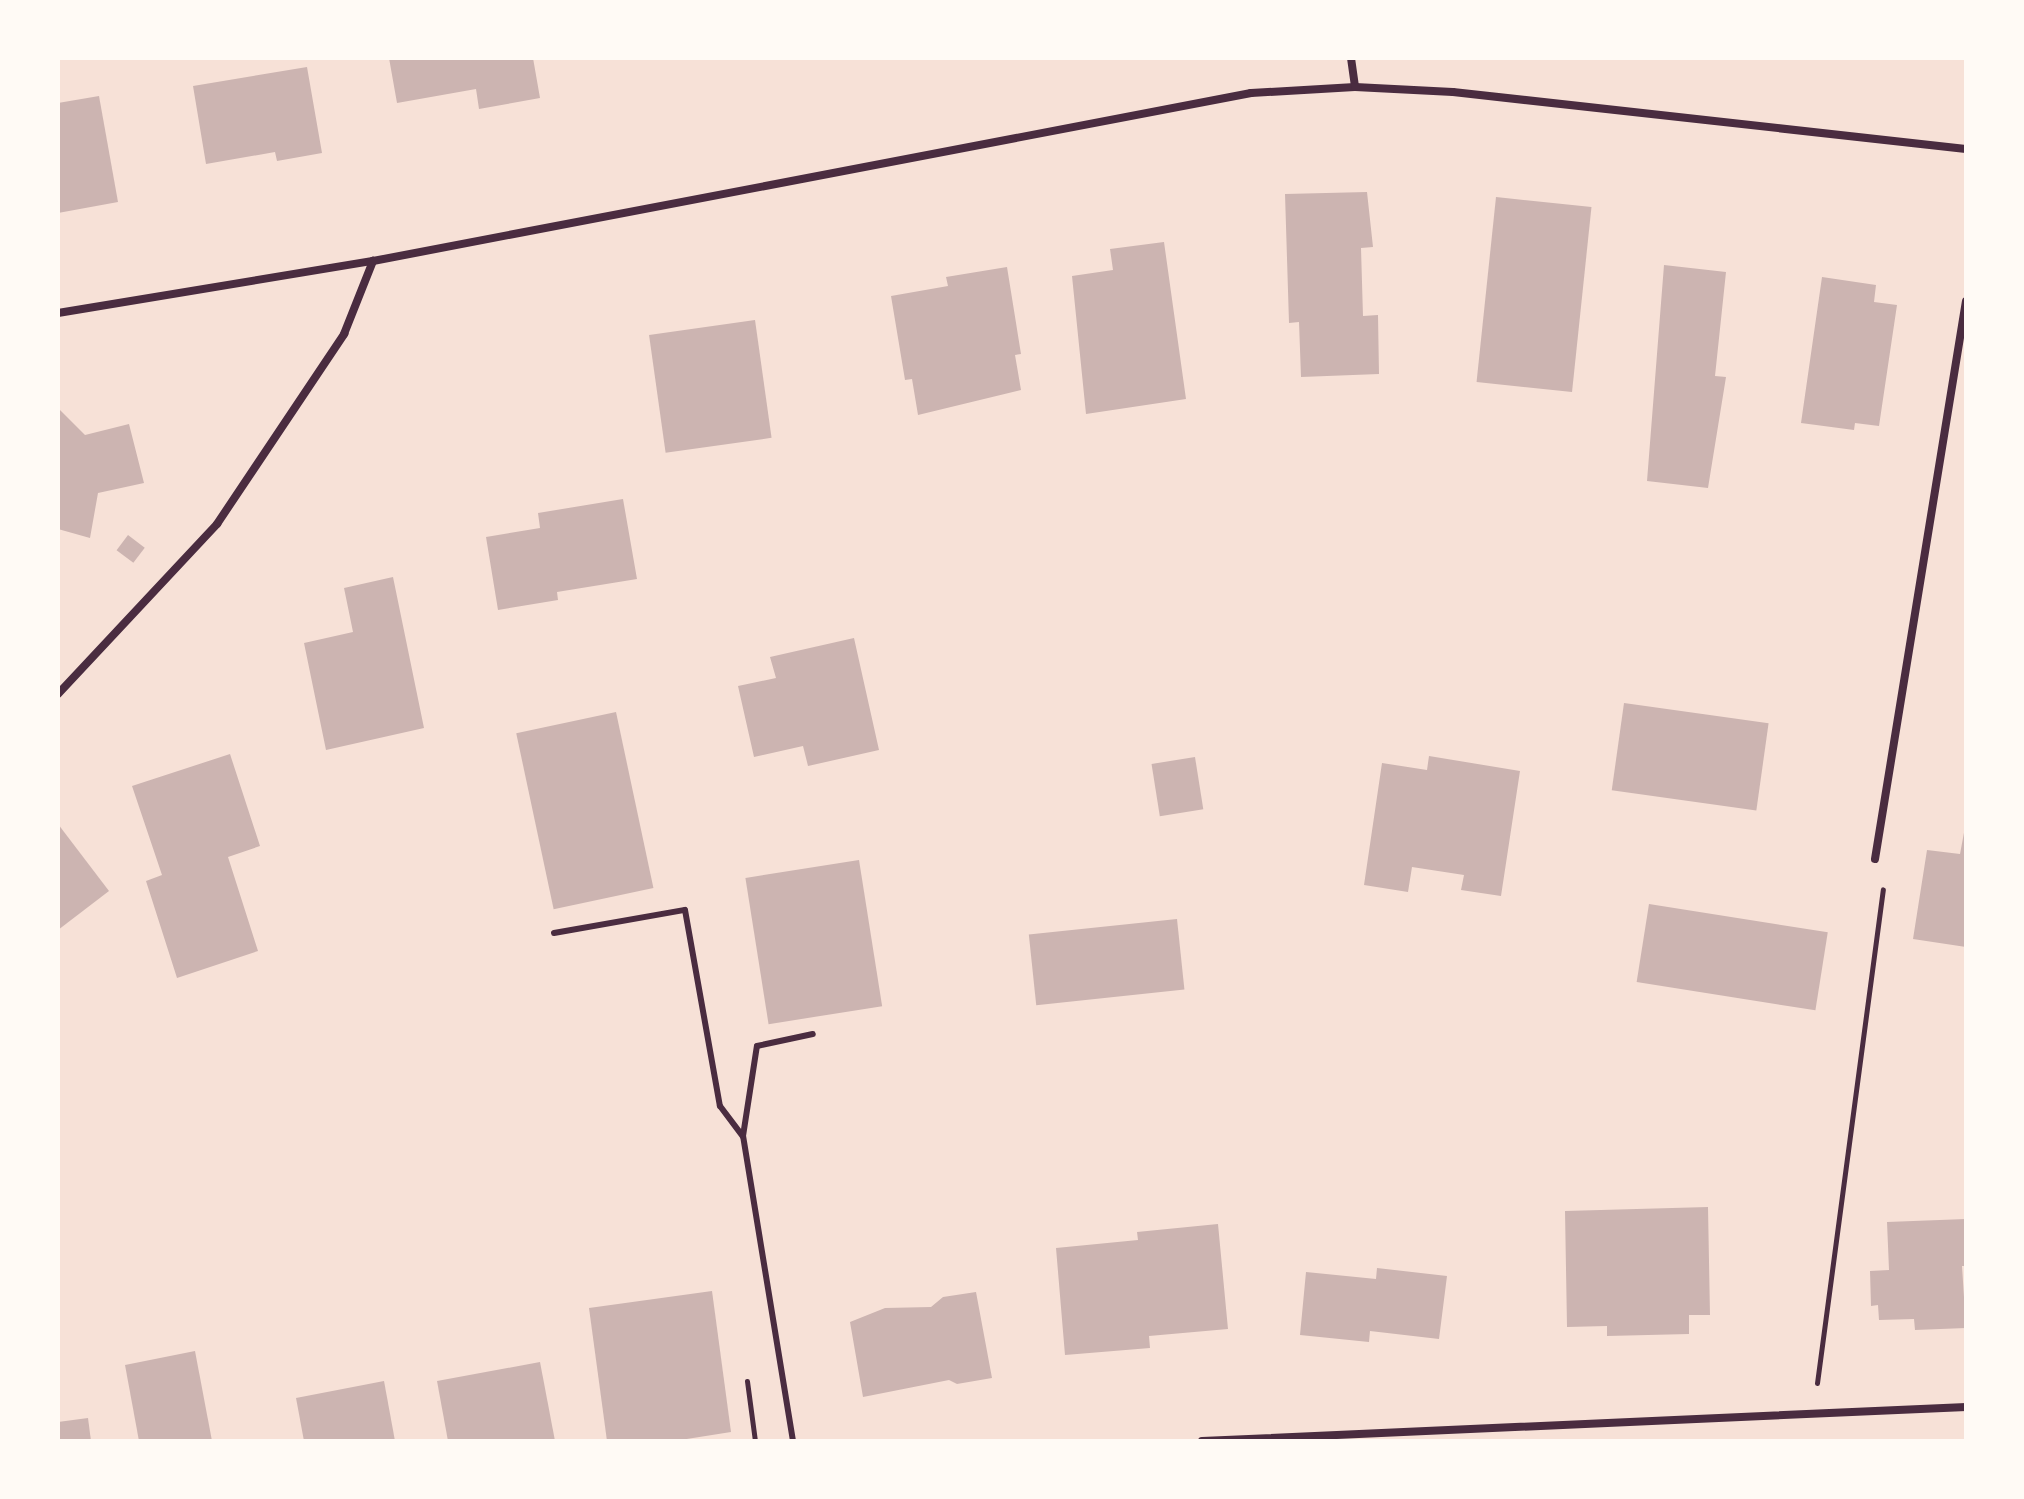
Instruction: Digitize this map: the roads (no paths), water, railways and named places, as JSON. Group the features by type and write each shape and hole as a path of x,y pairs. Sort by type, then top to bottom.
{"street":[{"path":"1351,58 1355,87"},
{"path":"58,313 373,261 1251,93 1355,87 1453,92 1966,149"},
{"path":"58,694 217,524 344,334 373,261"},
{"path":"1875,859 1966,301"},
{"path":"1202,1441 1966,1407"}],"lane":[{"path":"554,933 685,910 720,1106 743,1136"},
{"path":"793,1441 743,1136 757,1046 813,1034"}]}
